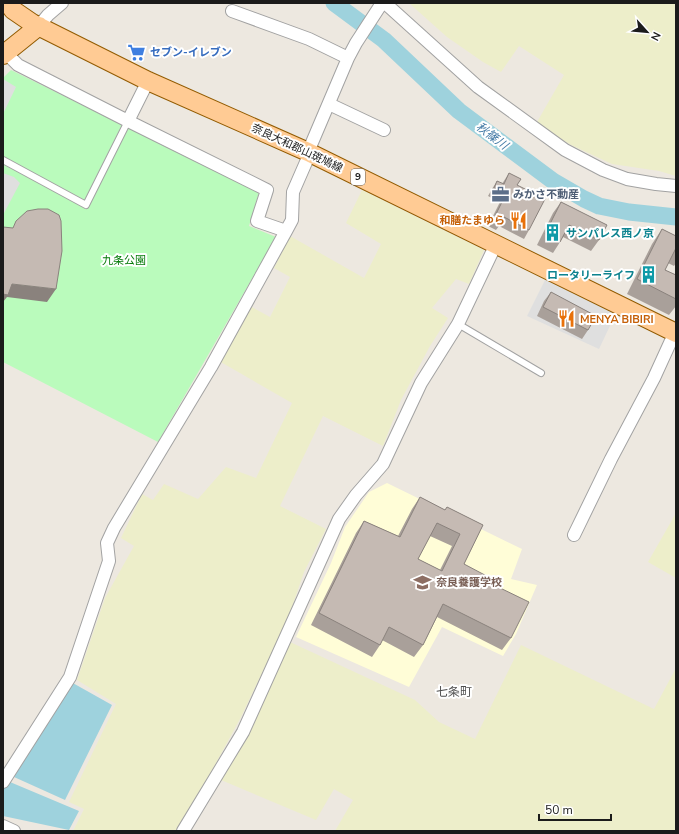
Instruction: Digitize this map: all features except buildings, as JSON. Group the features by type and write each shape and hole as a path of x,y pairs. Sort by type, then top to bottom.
{"main road":[{"name":"奈良大和郡山斑鳩線","path":"8,3 13,10 36,25 148,81 309,153 675,332"},
{"path":"4,54 36,25"}],"street":[{"path":"36,25 62,3"},
{"path":"3,782 70,677 109,561 107,543 114,528 211,367 292,220 294,192 328,104 356,43 382,5 478,87 565,150 603,170 627,179 676,186"},
{"path":"232,11 309,39 348,58"},
{"path":"4,54 18,65 267,190 257,221 286,231"},
{"path":"128,121 148,81"},
{"path":"328,104 384,130"},
{"path":"183,831 243,732 339,519 356,494 383,464 421,383 458,324 496,244"},
{"path":"574,535 611,459 654,378 675,332"},
{"path":"3,826 14,831"}],"lane":[{"path":"3,160 86,204 128,121"},
{"path":"458,324 541,373"}],"shaded area":[{"path":"3,79 16,87 3,114"},
{"path":"3,173 14,177 20,183 3,215"},
{"path":"546,278 616,313 599,349 527,316"},
{"name":"奈良養護学校","path":"387,483 522,549 511,579 537,585 516,634 503,656 442,627 409,687 296,637 331,563 345,527 369,492"}],"green space":[{"path":"409,3 676,3 676,176 659,171 612,164 571,145 553,134 537,122 564,75 519,46 501,72 483,62 447,37"},
{"name":"九条公園","path":"11,70 259,192 249,226 276,237 158,442 3,362 3,78"},
{"path":"362,190 484,250 469,284 456,279 432,308 448,318 430,346 401,400 383,446 323,416 280,506 326,529 304,572 288,619 240,719 179,831 73,831 84,809 69,802 116,704 77,680 105,598 134,546 121,538 142,494 153,500 164,484 198,499 226,467 256,478 292,403 219,361 250,306 270,317 290,277 274,268 290,236 364,278 381,244 346,223"},
{"path":"676,513 676,578 648,562"},
{"path":"290,642 415,700 439,722 475,739 521,645 654,709 676,668 676,831 335,831 353,800 334,789 316,820 221,780"}],"water":[{"path":"71,682 112,705 65,800 14,777"},
{"path":"10,782 79,811 69,830 3,816 3,789"}],"waterway":[{"name":"秋篠川","path":"334,3 384,40 459,111 553,181 599,206 629,212 676,217"}],"place":[{"name":"セブン-イレブン","path":"137,52"},
{"name":"みかさ不動産","path":"500,194"},
{"name":"和膳たまゆら","path":"518,220"},
{"name":"サンパレス西ノ京","path":"553,233"},
{"name":"ロータリーライフ","path":"648,275"},
{"name":"MENYA BIBIRI","path":"567,319"},
{"name":"奈良養護学校","path":"423,582"}],"district":[{"name":"七条町","path":"454,692"}]}
